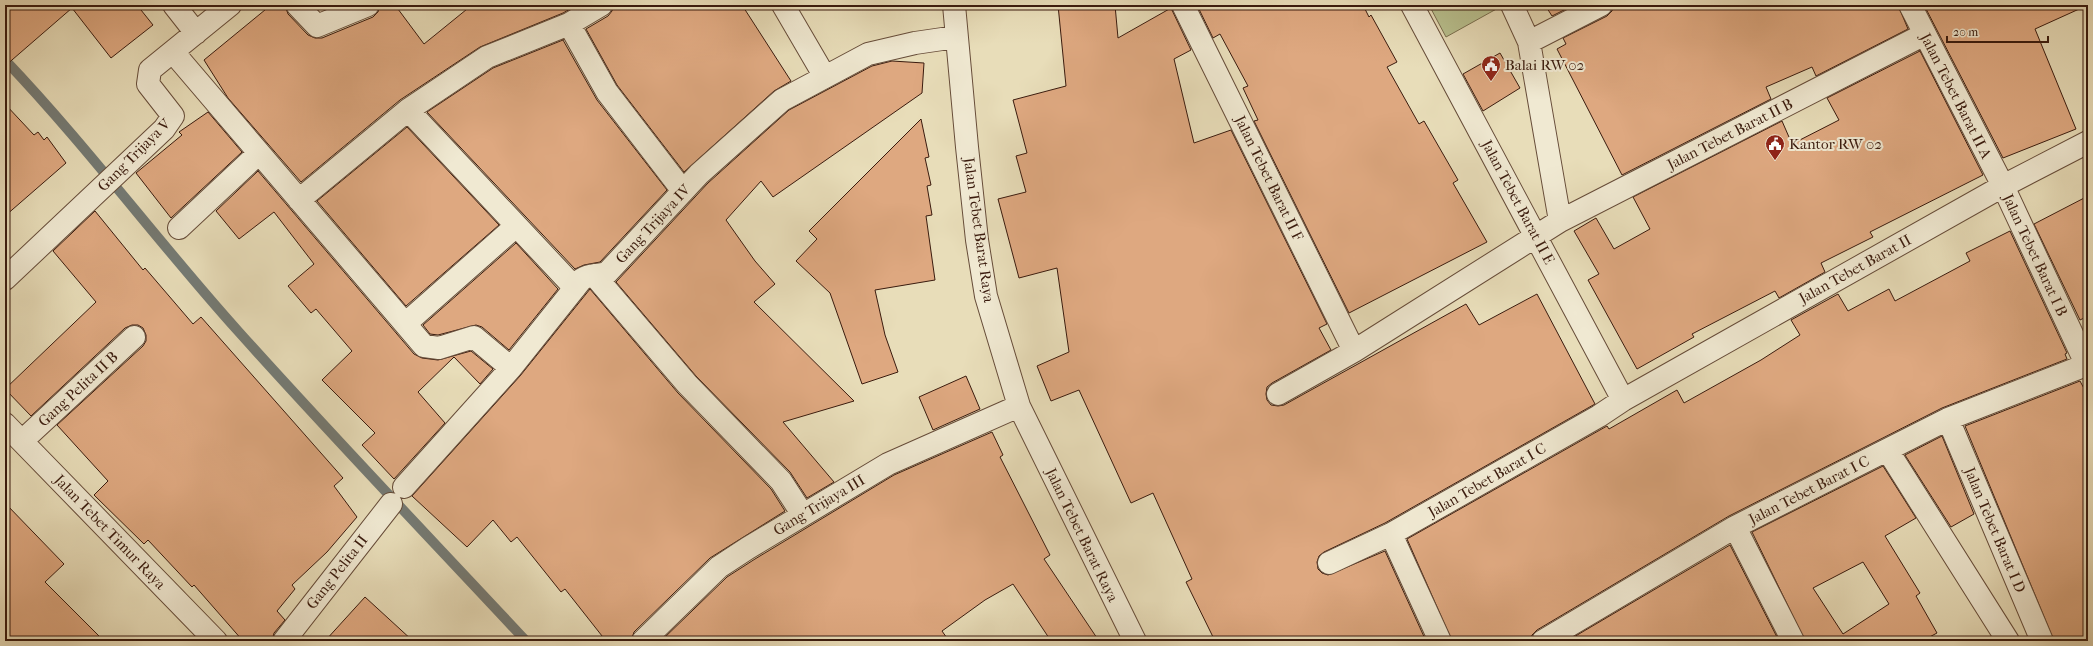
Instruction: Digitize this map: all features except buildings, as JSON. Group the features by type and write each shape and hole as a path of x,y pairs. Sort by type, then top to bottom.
{"street":[{"path":"174,5 196,33"},
{"name":"Gang Trijaya V","path":"5,279 89,198 164,129 173,116 148,84 150,70 230,5"},
{"path":"297,5 317,26 368,5"},
{"path":"299,200 408,110 487,56 569,24 601,5"},
{"path":"783,5 825,77"},
{"name":"Jalan Tebet Barat Raya","path":"954,5 956,37 978,240 986,296 1019,406 1135,641"},
{"name":"Jalan Tebet Barat II F","path":"1183,5 1354,351"},
{"name":"Jalan Tebet Barat II E","path":"1412,5 1623,400"},
{"name":"Jalan Tebet Barat II E","path":"1512,5 1529,42 1560,221"},
{"path":"1529,42 1601,5"},
{"name":"Jalan Tebet Barat II A","path":"1910,5 2003,186"},
{"path":"569,24 607,92 683,191"},
{"name":"Jalan Tebet Barat II B","path":"1536,235 1560,221 1924,34"},
{"name":"Gang Trijaya IV","path":"404,487 511,368 582,279 589,274 594,275 607,273 683,191 782,100 868,54 915,43 956,37"},
{"path":"173,52 424,346 439,348 474,337 511,368"},
{"path":"408,110 575,288"},
{"name":"Jalan Tebet Barat II","path":"1623,400 2003,186 2088,142"},
{"path":"179,228 259,153"},
{"name":"Jalan Tebet Barat I B","path":"2003,186 2087,366"},
{"path":"405,324 516,226"},
{"path":"1278,394 1354,351 1536,235"},
{"path":"594,275 687,384 781,481 803,515"},
{"name":"Gang Pelita II B","path":"22,441 134,336"},
{"name":"Jalan Tebet Barat I C","path":"1543,641 1735,527 1888,451 1948,418 2087,366"},
{"name":"Jalan Tebet Barat I C","path":"1329,564 1391,534 1599,416 1623,400"},
{"name":"Gang Trijaya III","path":"643,641 718,567 888,464 1019,406"},
{"name":"Jalan Tebet Barat I D","path":"1948,418 2042,641"},
{"name":"Jalan Tebet Timur Raya","path":"5,424 216,641"},
{"path":"1888,451 2008,641"},
{"name":"Gang Pelita II","path":"284,641 391,504"},
{"path":"1735,527 1793,641"},
{"path":"1391,534 1440,641"}],"green space":[{"path":"1429,5 1499,5 1500,7 1446,37"}],"waterway":[{"path":"5,60 65,126 179,263 238,331 345,448 526,641"}],"place":[{"name":"Balai RW 02","path":"1491,82"},
{"name":"Kantor RW 02","path":"1775,161"}]}
